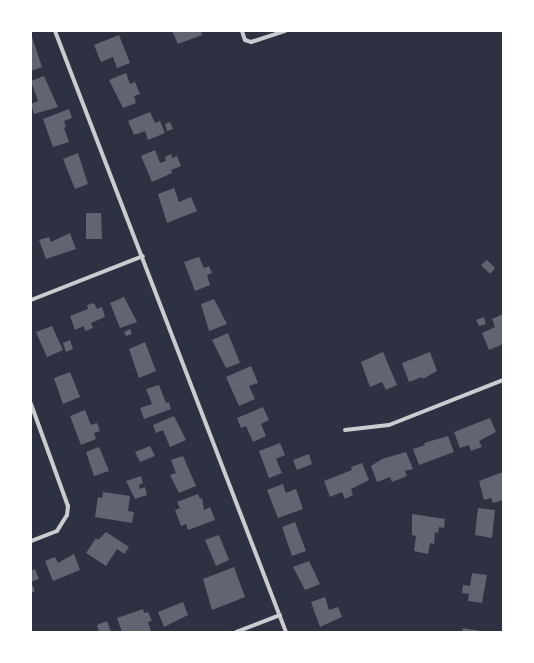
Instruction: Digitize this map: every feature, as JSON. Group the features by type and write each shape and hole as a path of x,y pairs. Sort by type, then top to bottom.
{"street":[{"path":"56,31 286,632"},
{"path":"242,31 245,40 251,42 285,31"},
{"path":"31,300 143,256"},
{"path":"345,430 366,430 389,425 503,380"},
{"path":"31,404 68,506 67,515 57,531 31,541"},
{"path":"236,632 280,615"}],"building":[{"path":"172,31 201,31 202,35 178,44"},
{"path":"119,35 130,63 117,68 113,57 101,62 94,45"},
{"path":"32,37 42,67 31,71 31,38"},
{"path":"126,73 130,84 135,82 140,94 134,96 136,103 123,108 109,80"},
{"path":"44,76 58,107 34,114 31,104 38,101 31,81"},
{"path":"69,109 72,118 64,121 66,127 64,128 69,142 53,147 43,119"},
{"path":"150,112 155,123 160,121 165,133 148,140 145,131 134,135 128,121"},
{"path":"170,122 173,129 167,131 165,124"},
{"path":"155,150 160,163 166,161 165,157 171,154 172,158 177,156 181,166 171,170 172,173 152,182 141,156"},
{"path":"78,153 88,184 75,189 63,159"},
{"path":"174,188 179,202 191,197 197,211 167,223 158,194"},
{"path":"86,213 101,213 102,239 86,239"},
{"path":"70,233 76,249 46,259 39,240 49,237 51,242"},
{"path":"199,257 204,268 209,266 212,273 207,275 210,285 195,291 184,262"},
{"path":"487,260 495,268 490,274 481,265"},
{"path":"124,297 137,322 120,328 110,303"},
{"path":"214,299 227,324 209,331 201,304"},
{"path":"94,303 97,309 102,307 105,317 91,323 93,328 85,331 84,326 75,330 70,316 88,309 87,305"},
{"path":"503,314 503,344 489,350 482,333 495,327 492,319"},
{"path":"484,317 486,324 479,326 476,320"},
{"path":"52,326 63,350 47,357 36,332"},
{"path":"130,329 132,334 126,336 124,332"},
{"path":"228,333 240,363 226,368 212,340"},
{"path":"70,340 73,349 66,352 63,343"},
{"path":"145,342 156,371 139,378 129,349"},
{"path":"383,352 397,385 386,390 382,382 370,387 361,362"},
{"path":"430,352 437,371 423,379 422,377 409,382 402,363"},
{"path":"251,366 258,383 249,386 255,399 239,406 226,377"},
{"path":"70,372 80,397 63,404 54,378"},
{"path":"159,385 166,403 169,402 171,409 144,419 140,408 152,404 146,389"},
{"path":"263,407 269,420 261,424 266,436 253,442 246,426 241,428 237,418"},
{"path":"85,410 91,425 97,423 100,431 94,433 96,439 81,445 70,416"},
{"path":"174,416 186,440 170,447 163,430 156,433 153,425"},
{"path":"490,418 496,432 479,441 482,447 471,451 469,445 460,448 454,432"},
{"path":"448,436 454,452 419,465 413,449 425,445 424,443"},
{"path":"280,443 285,455 276,459 282,473 269,478 259,451"},
{"path":"150,446 155,456 140,462 135,452"},
{"path":"99,447 109,471 94,476 86,452"},
{"path":"406,452 413,469 405,471 407,476 392,482 390,477 377,482 371,466 382,459"},
{"path":"309,454 312,464 297,470 293,460"},
{"path":"183,456 196,486 179,493 170,475 176,473 171,460"},
{"path":"362,463 369,480 351,489 353,495 345,499 342,492 330,497 324,481 352,470 351,467"},
{"path":"503,472 503,500 493,503 491,498 484,500 479,481"},
{"path":"141,476 143,483 139,485 140,489 145,487 147,495 135,499 126,481"},
{"path":"283,484 286,493 296,489 303,509 278,518 267,490"},
{"path":"103,492 130,496 128,511 134,512 132,523 95,517 98,497 102,498"},
{"path":"198,494 200,499 202,498 204,510 210,507 215,520 188,530 186,524 181,526 175,510 180,508 177,502"},
{"path":"478,508 495,510 492,538 475,535"},
{"path":"412,514 445,519 444,528 439,527 438,533 435,532 434,544 430,543 428,554 414,551 416,536 412,535"},
{"path":"295,522 306,551 292,556 282,527"},
{"path":"106,532 129,547 124,554 117,549 106,566 86,553 96,538 98,540"},
{"path":"219,535 229,560 216,566 205,540"},
{"path":"74,554 80,570 53,581 45,561 55,557 58,563"},
{"path":"309,561 320,584 305,590 293,567"},
{"path":"234,567 245,597 212,610 203,579"},
{"path":"35,569 39,579 31,582 31,571"},
{"path":"472,573 487,575 482,603 468,601 469,594 462,593 463,585 470,586"},
{"path":"31,582 35,591 31,593"},
{"path":"325,597 329,610 338,607 342,617 320,627 311,602"},
{"path":"183,602 188,615 164,627 158,612"},
{"path":"143,609 144,613 148,612 152,621 148,622 151,632 122,632 117,618"},
{"path":"107,621 111,632 99,632 97,625"},
{"path":"463,628 480,631 480,632 462,632"}]}
